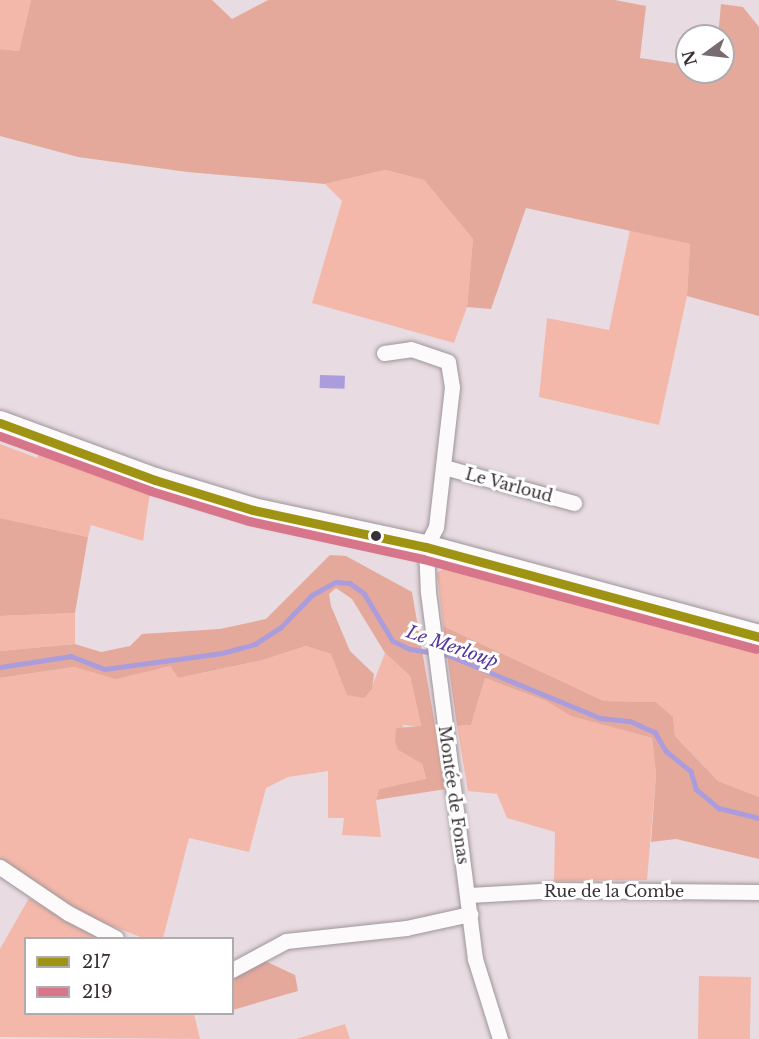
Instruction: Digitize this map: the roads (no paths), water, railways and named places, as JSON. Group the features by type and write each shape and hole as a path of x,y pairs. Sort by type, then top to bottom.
{"main road":[{"path":"0,423 164,483 243,507 426,547 759,637"}],"street":[{"path":"384,353 411,349 448,362 452,387 444,467 436,527 426,547"},
{"name":"Le Varloud","path":"444,467 574,503"},
{"name":"Montée de Fonas","path":"426,547 432,635 479,982 500,1039"},
{"path":"0,867 69,913 112,937"},
{"name":"Rue de la Combe","path":"469,895 558,890 759,892"},
{"path":"234,969 286,941 406,928 470,914"}],"waterway":[{"name":"Le Merloup","path":"0,667 71,656 105,669 222,653 255,644 280,628 312,595 335,582 350,583 364,593 393,641 410,649 448,655 600,718 630,721 655,732 666,751 691,771 696,789 719,808 759,818"}]}
